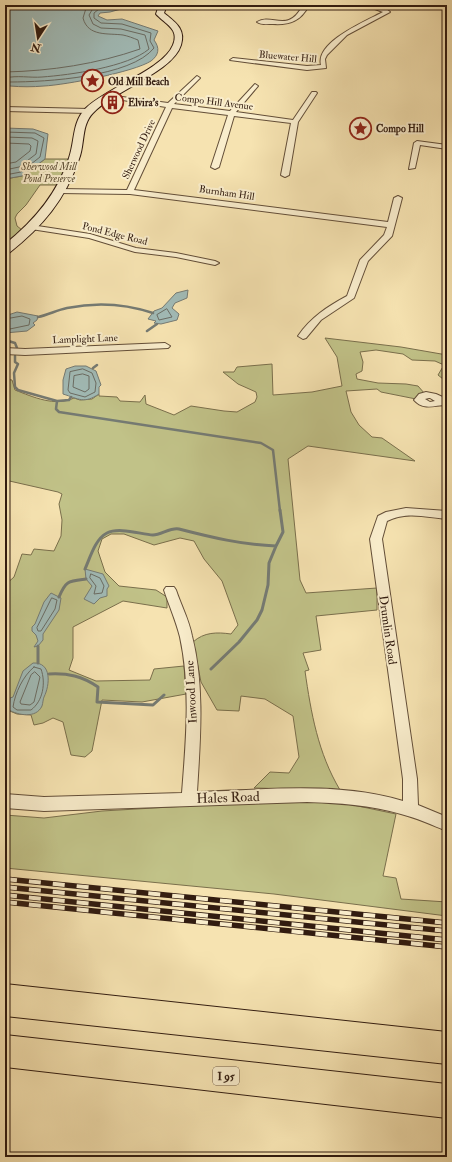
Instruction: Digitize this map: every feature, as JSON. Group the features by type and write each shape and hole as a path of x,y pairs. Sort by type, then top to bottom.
{"highway":[{"path":"5,1000 447,1048"},
{"name":"I 95","path":"5,1051 447,1101"}],"street":[{"path":"5,250 34,227 52,207 74,159 81,124 89,111 107,97 154,68 176,47 179,35 175,26 160,14 160,10 163,5"},
{"path":"260,22 280,23 295,20 300,16 306,5"},
{"name":"Bluewater Hill","path":"233,60 307,68 324,67 322,59 324,54 345,34 387,12 383,9 367,5"},
{"name":"Sherwood Drive","path":"130,192 170,105 197,78"},
{"path":"215,167 232,113 254,86"},
{"path":"285,175 295,122 314,93"},
{"name":"Compo Hill Avenue","path":"107,97 295,122"},
{"path":"43,103 54,109"},
{"path":"5,109 89,111"},
{"path":"411,168 418,143 447,147"},
{"name":"Burnham Hill","path":"60,191 130,192 391,225"},
{"path":"303,336 309,325 319,316 350,298 356,288 360,268 364,260 384,242 388,236 398,198"},
{"name":"Pond Edge Road","path":"34,227 90,236 134,250 183,256 215,263"},
{"name":"Lamplight Lane","path":"5,351 25,352 165,346"},
{"name":"Drumlin Road","path":"411,810 410,779 376,539 382,519 393,513 407,511 447,515"},
{"name":"Inwood Lane","path":"170,590 186,636 190,661 193,731 189,798"},
{"name":"Hales Road","path":"5,801 44,804 307,795 347,798 411,810 447,824"}],"green space":[{"name":"Sherwood Mill Pond Preserve","path":"45,159 69,159 58,185 40,185 26,205 17,214 15,218 17,226 22,230 5,245 5,179 22,176"},
{"path":"325,338 401,347 447,355 447,398 443,396 443,379 438,375 444,365 435,361 412,360 403,354 376,350 360,352 363,362 362,371 356,374 357,379 378,383 418,386 425,394 416,399 381,392 377,389 346,391 351,412 359,425 372,437 382,438 415,461 308,446 288,459 300,580 306,593 377,588 377,610 316,616 321,650 303,653 309,670 305,671 316,732 326,762 340,790 254,788 270,772 289,773 299,757 293,716 265,699 241,696 239,711 217,710 201,682 193,642 206,635 221,633 231,634 238,625 222,581 204,559 194,541 180,538 154,545 124,534 111,534 102,539 98,551 105,572 119,586 156,590 167,597 167,608 123,601 73,627 73,658 69,670 96,681 150,680 154,669 184,666 186,694 142,702 102,700 92,751 85,757 71,755 63,722 53,718 43,723 34,725 31,715 17,714 5,709 5,585 14,577 22,554 31,555 34,549 54,551 61,536 62,520 59,504 62,494 5,480 5,379 12,380 15,390 44,400 59,402 74,398 80,400 92,399 99,394 99,396 117,397 120,401 140,402 145,395 146,404 174,415 191,406 237,412 255,402 257,397 256,392 238,384 223,372 234,372 237,367 272,364 273,395 312,392 342,386 337,357"},
{"path":"257,802 339,802 396,814 383,876 396,878 401,899 447,902 447,916 274,894 5,868 5,815 44,818 102,811"}],"water":[{"path":"5,5 136,5 100,13 98,16 107,20 122,19 158,31 154,40 158,51 154,59 142,65 83,81 31,87 10,86 5,89"},
{"path":"5,128 33,129 48,134 45,159 22,176 5,179"},
{"path":"188,290 187,298 175,303 172,308 179,314 177,320 161,324 154,323 156,321 148,319 154,311 162,308 176,293"},
{"path":"17,312 38,316 37,320 33,323 35,325 27,331 5,333 7,331 5,329 5,316"},
{"path":"75,366 86,366 96,371 101,385 99,387 99,394 89,399 81,400 63,394 63,380 66,369"},
{"path":"85,569 103,574 109,586 107,589 107,596 100,598 94,604 84,599 92,586 86,579"},
{"path":"51,593 61,598 59,610 43,634 43,640 38,646 34,647 38,641 36,635 32,631 32,627 35,624 44,602"},
{"path":"33,663 44,666 48,675 46,692 42,706 36,713 27,715 13,712 9,710 10,698 13,697 23,671"}],"waterway":[{"path":"38,317 67,308 89,305 122,306 153,313"},
{"path":"147,331 157,324"},
{"path":"5,340 15,343 17,348"},
{"path":"15,356 15,362 18,364 14,373 15,387 18,390 57,401"},
{"path":"93,368 97,365"},
{"path":"57,401 69,400 71,397"},
{"path":"57,401 56,409 59,412 261,443 273,450 280,511"},
{"path":"276,546 283,532 280,510"},
{"path":"85,569 96,544 103,536 112,531 130,531 153,535 169,530 179,529 215,538 276,546"},
{"path":"211,669 239,642 257,620 262,610 268,585 269,563 276,546"},
{"path":"59,597 66,584 72,581 86,579"},
{"path":"38,646 38,663"},
{"path":"49,674 75,676 92,683 98,687 97,702 153,705 164,695"}],"railway":[{"path":"5,879 447,923"},
{"path":"5,887 447,931"},
{"path":"5,895 447,940"},
{"path":"5,902 447,947"}],"place":[{"name":"Old Mill Beach","path":"93,81"},
{"name":"Elvira's","path":"112,102"},
{"name":"Compo Hill","path":"360,128"}]}
